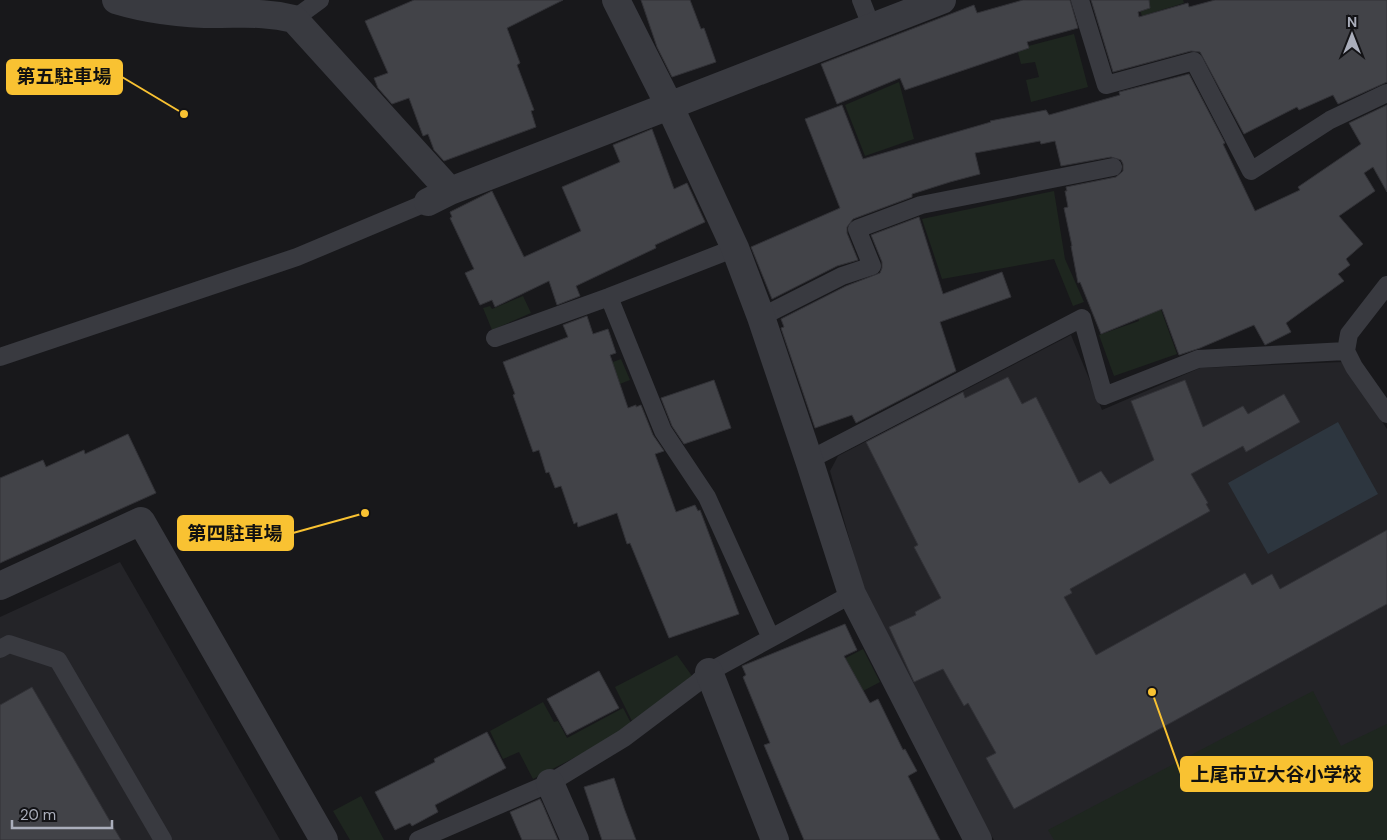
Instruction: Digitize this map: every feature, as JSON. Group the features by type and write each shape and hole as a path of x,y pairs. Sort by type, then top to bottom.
{"street":[{"path":"116,0 159,10 218,14 264,6 294,19 439,196 942,0"},
{"path":"616,0 669,105 735,248 761,317 852,594 978,840"},
{"path":"0,586 141,521 324,840"},
{"path":"709,672 775,840"},
{"path":"550,784 575,840"}],"lane":[{"path":"294,19 320,0"},
{"path":"861,0 872,28"},
{"path":"1080,0 1106,86 1194,61 1251,171 1330,120 1387,93"},
{"path":"761,317 842,276 872,266 856,230 921,205 1113,166"},
{"path":"0,357 297,256 439,196"},
{"path":"495,338 609,297 735,248"},
{"path":"1387,285 1349,334 1346,351 1354,367 1387,414"},
{"path":"609,297 663,431 707,496 771,638"},
{"path":"809,460 1082,318 1104,396 1198,359 1346,351"},
{"path":"418,840 550,784 624,738 709,672 852,594"},
{"path":"0,649 10,644 58,660 163,840"}],"shaded area":[{"path":"1142,0 1183,0 1184,3 1142,16 1137,2"},
{"path":"1074,34 1088,87 1031,102 1026,80 1039,77 1035,62 1021,64 1017,49"},
{"path":"899,82 914,139 865,156 845,105"},
{"path":"1054,191 1065,259 1084,302 1073,306 1054,259 942,279 922,219"},
{"path":"523,296 531,313 492,330 483,308 490,306 492,309"},
{"path":"1160,307 1177,354 1114,376 1099,335 1139,321 1137,315"},
{"path":"1071,335 1102,410 1200,368 1343,362 1387,429 1387,840 994,840 972,801 862,583 830,471 838,456"},
{"path":"621,359 630,380 589,396 581,374"},
{"path":"1338,422 1378,494 1268,554 1228,483"},
{"path":"120,562 280,840 0,840 0,617"},
{"path":"863,649 880,682 861,692 844,659"},
{"path":"677,655 692,676 633,723 615,687"},
{"path":"1313,691 1341,746 1387,724 1387,840 1054,840 1048,830"},
{"path":"543,702 554,722 558,721 567,738 623,708 631,723 603,743 533,779 519,752 503,759 490,731"},
{"path":"361,796 384,840 350,840 333,811"}],"building":[{"path":"414,0 563,0 507,28 520,63 517,65 534,110 531,111 536,127 444,161 434,150 428,134 423,136 409,98 392,104 378,88 374,78 388,73 365,21"},
{"path":"641,0 690,0 701,29 704,28 716,62 672,77 657,47"},
{"path":"1023,0 1070,0 1078,28 1027,42 1029,48 905,90 900,78 837,104 821,64 974,5 977,13"},
{"path":"1091,0 1149,0 1150,8 1138,12 1139,17 1188,3 1189,7 1215,0 1387,0 1387,82 1338,104 1333,95 1299,110 1297,107 1244,134 1200,52 1191,51 1113,72"},
{"path":"1189,74 1225,143 1223,144 1255,211 1300,190 1298,187 1361,144 1349,123 1387,105 1387,192 1373,167 1364,173 1375,191 1339,216 1363,244 1346,259 1350,265 1338,274 1344,281 1286,323 1291,332 1265,345 1254,325 1179,355 1162,309 1101,334 1080,282 1078,283 1064,208 1068,207 1065,191 1067,191 1066,187 1116,177 1123,171 1123,164 1121,160 1111,157 1061,166 1055,141 1041,144 1040,141 975,153 980,174 912,194 912,197 853,219 847,227 847,233 858,260 837,266 772,299 751,247 840,208 805,119 842,105 863,159 990,121 1046,110 1049,115 1120,95 1119,92"},
{"path":"652,129 674,189 687,183 705,222 655,245 656,248 576,286 580,296 557,305 549,281 495,307 492,300 480,305 465,273 474,269 450,218 452,217 450,212 492,191 524,257 581,231 562,187 620,162 613,145"},
{"path":"919,217 943,294 1002,272 1011,297 940,322 956,371 856,423 852,415 815,428 781,328 784,327 781,319 846,286 880,273 882,262 871,235"},
{"path":"587,316 593,334 608,329 616,353 610,355 628,408 641,405 653,435 664,451 655,454 676,512 695,505 698,511 700,510 739,614 669,638 630,543 627,544 617,513 578,527 577,522 574,524 561,486 555,488 549,472 546,473 539,450 533,452 503,362 568,337 563,325"},
{"path":"1008,377 1022,404 1036,397 1079,483 1101,471 1110,484 1154,460 1131,401 1185,380 1203,427 1243,406 1248,414 1284,394 1300,422 1246,452 1243,446 1191,474 1208,503 1206,504 1210,511 1070,589 1072,593 1064,597 1096,655 1245,573 1252,585 1272,574 1280,589 1387,530 1387,604 1014,809 986,758 996,753 968,703 964,706 943,669 914,682 889,627 916,615 915,612 941,598 914,547 918,545 866,442 963,392 965,398"},
{"path":"714,380 731,428 684,444 672,426 661,398"},
{"path":"128,434 156,493 0,563 0,478 43,460 46,467 84,450 85,454"},
{"path":"845,624 857,650 844,656 870,703 878,699 903,750 905,749 917,771 908,776 940,840 804,840 764,745 770,743 743,677 746,675 742,666"},
{"path":"599,671 619,708 567,735 547,699"},
{"path":"32,687 121,840 0,840 0,705"},
{"path":"487,732 506,768 435,805 438,812 412,826 410,823 395,830 375,792 435,762 434,759"},
{"path":"614,778 636,840 602,840 584,787"},
{"path":"540,799 558,840 522,840 510,812"}],"place":[{"name":"第五駐車場","path":"184,114"},
{"name":"第四駐車場","path":"365,513"},
{"name":"上尾市立大谷小学校","path":"1152,692"}]}
